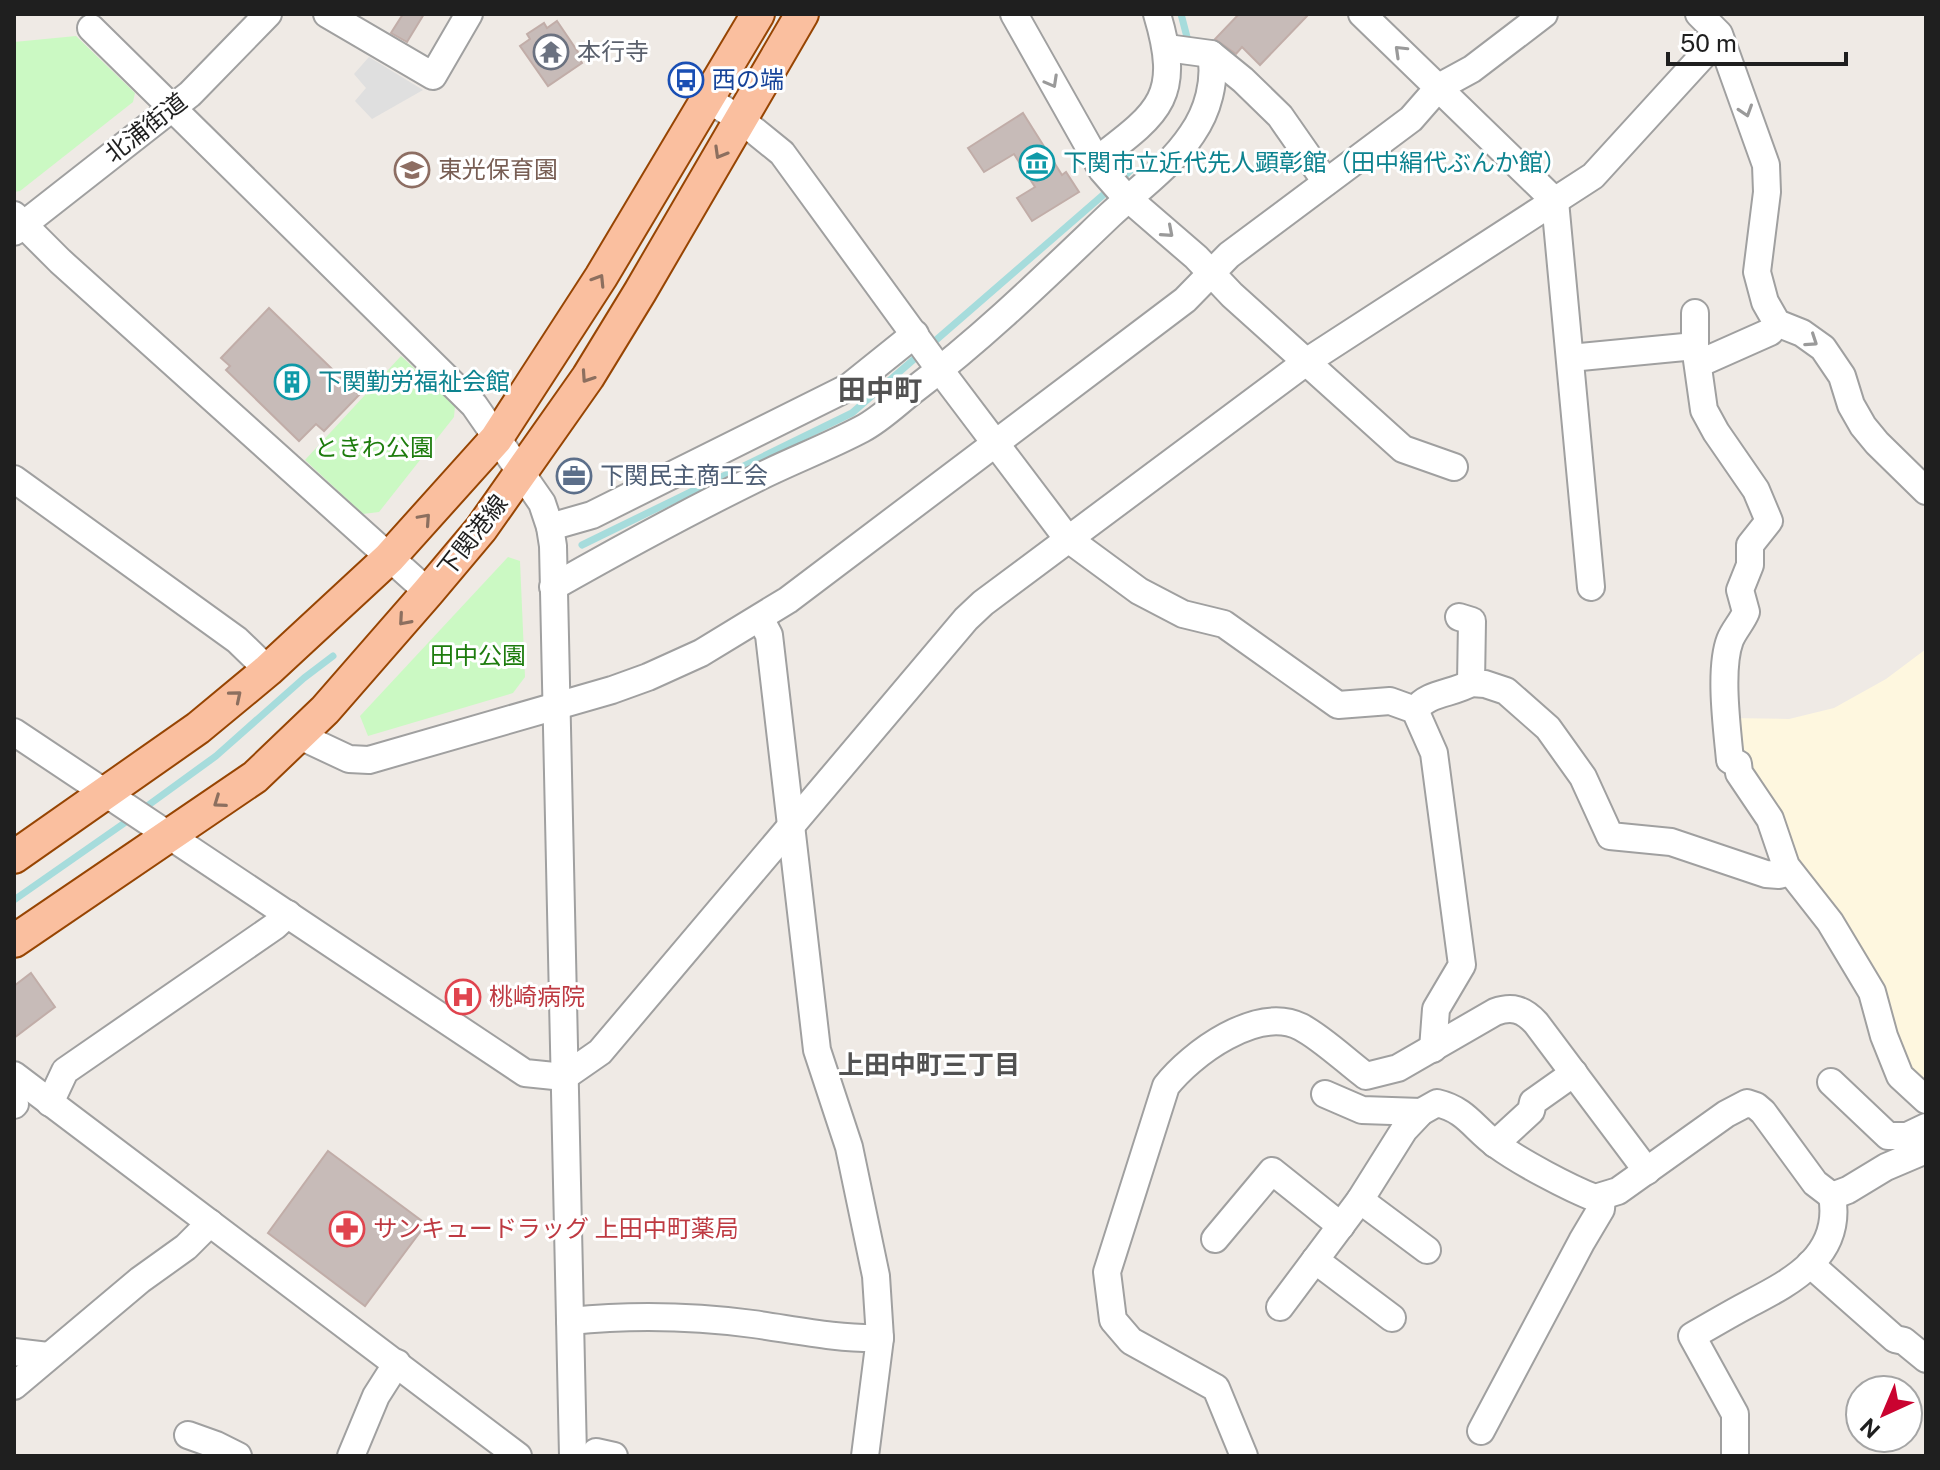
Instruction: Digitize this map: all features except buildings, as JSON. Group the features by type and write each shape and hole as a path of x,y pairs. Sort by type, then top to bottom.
{"main road":[{"name":"下関港線","path":"14,857 112,797 268,670 389,558 496,439 601,277 758,14"},
{"name":"下関港線","path":"14,941 162,832 255,777 300,736 428,592 481,529 588,377 802,14"}],"street":[{"name":"北浦街道","path":"17,224 172,107 223,63 268,14"},
{"path":"327,14 433,76 469,14"},
{"path":"1014,14 1100,165 1127,196 1403,449 1454,467"},
{"path":"1100,165 1133,133 1165,95 1167,48 1157,14"},
{"path":"1362,14 1555,201 1591,587"},
{"path":"300,736 349,759 369,760 612,690 701,653 760,618 1185,300 1229,255 1411,119 1439,87 1472,69 1544,14"},
{"path":"1699,14 1719,34 1766,165 1767,192 1757,272 1765,302 1777,323 1802,333 1823,348 1842,376 1851,405 1863,426 1926,491"},
{"path":"91,28 474,405 542,503 550,527 558,704 570,1321 594,1455"},
{"path":"14,732 525,1073 564,1077 600,1052 966,619 983,603 1306,362 1603,168 1719,38"},
{"path":"1167,48 1211,54 1280,116 1326,182"},
{"path":"553,587 643,536 864,428 1011,311 1127,196 1170,160 1198,125 1214,71 1211,54"},
{"path":"707,99 740,119 782,153 1067,538 1139,591 1183,614 1224,624 1338,705 1390,701 1415,710 1434,753 1462,965 1436,1009 1433,1049"},
{"path":"17,224 428,592"},
{"path":"1695,313 1696,355 1704,410 1756,490 1769,521 1750,545 1750,565 1740,590 1746,612 1730,639 1726,720 1730,760 1738,764 1739,773 1770,819 1790,872 1830,922 1872,992 1884,1036 1900,1076 1926,1100"},
{"path":"1570,358 1696,355 1770,332 1777,323"},
{"path":"550,527 592,515 849,387 917,337"},
{"path":"14,479 237,640 268,670"},
{"path":"1459,617 1472,621 1471,683"},
{"path":"760,618 769,635 817,1050 849,1147 876,1276 880,1338 865,1456"},
{"path":"1415,710 1419,704 1442,691 1463,688 1471,683 1506,691 1548,728 1583,777 1610,836 1671,842 1766,874 1790,872"},
{"path":"50,1103 65,1071 288,914"},
{"path":"1244,1456 1216,1388 1131,1341 1113,1320 1107,1272 1166,1086 1179,1070 1216,1041 1253,1025 1279,1022 1300,1026 1366,1076 1398,1068 1495,1012 1507,1008 1527,1013 1647,1171"},
{"path":"1495,1144 1531,1111 1533,1102 1574,1073"},
{"path":"14,1075 518,1456"},
{"path":"1831,1082 1888,1136 1907,1136 1926,1127"},
{"path":"1325,1094 1362,1110 1421,1112"},
{"path":"1280,1307 1360,1200 1404,1130 1421,1112 1437,1103 1451,1106 1474,1122 1495,1144 1584,1194 1602,1197 1618,1191 1726,1114 1747,1103 1763,1112 1815,1183 1832,1196 1834,1222 1824,1246 1797,1278 1692,1336 1735,1414 1735,1456"},
{"path":"1832,1196 1926,1150"},
{"path":"1215,1239 1272,1171 1341,1226"},
{"path":"1481,1431 1601,1209 1602,1197"},
{"path":"1360,1200 1427,1250"},
{"path":"14,1386 140,1280 186,1247 210,1223"},
{"path":"1315,1260 1392,1318"},
{"path":"1810,1264 1895,1339 1904,1341 1926,1359"},
{"path":"570,1321 601,1318 712,1320 851,1338 880,1338"},
{"path":"14,1352 48,1356"},
{"path":"351,1456 376,1396 397,1363"},
{"path":"188,1435 238,1456"}],"shaded area":[{"path":"369,57 423,90 372,119 355,101 366,88 354,74"},
{"path":"1926,649 1926,1090 1903,1071 1744,773 1729,718 1789,719 1834,708 1886,679"}],"green space":[{"path":"76,36 135,93 133,102 20,191 14,192 14,42"},
{"name":"ときわ公園","path":"401,356 455,406 454,417 379,512 363,514 305,460"},
{"name":"田中公園","path":"508,557 520,561 525,677 513,693 368,736 360,716"}],"waterway":[{"path":"1181,14 1188,41"},
{"path":"1119,181 1130,171"},
{"path":"582,545 852,413 1110,189"},
{"path":"143,809 216,756 333,656"},
{"path":"14,900 133,817"}],"place":[{"name":"本行寺","path":"551,52"},
{"name":"西の端","path":"686,80"},
{"name":"下関市立近代先人顕彰館（田中絹代ぶんか館）","path":"1037,163"},
{"name":"東光保育園","path":"412,170"},
{"name":"下関勤労福祉会館","path":"292,382"},
{"name":"下関民主商工会","path":"574,476"},
{"name":"桃崎病院","path":"463,997"},
{"name":"サンキュードラッグ 上田中町薬局","path":"347,1229"}],"district":[{"name":"田中町","path":"880,390"},
{"name":"上田中町三丁目","path":"929,1065"}]}
